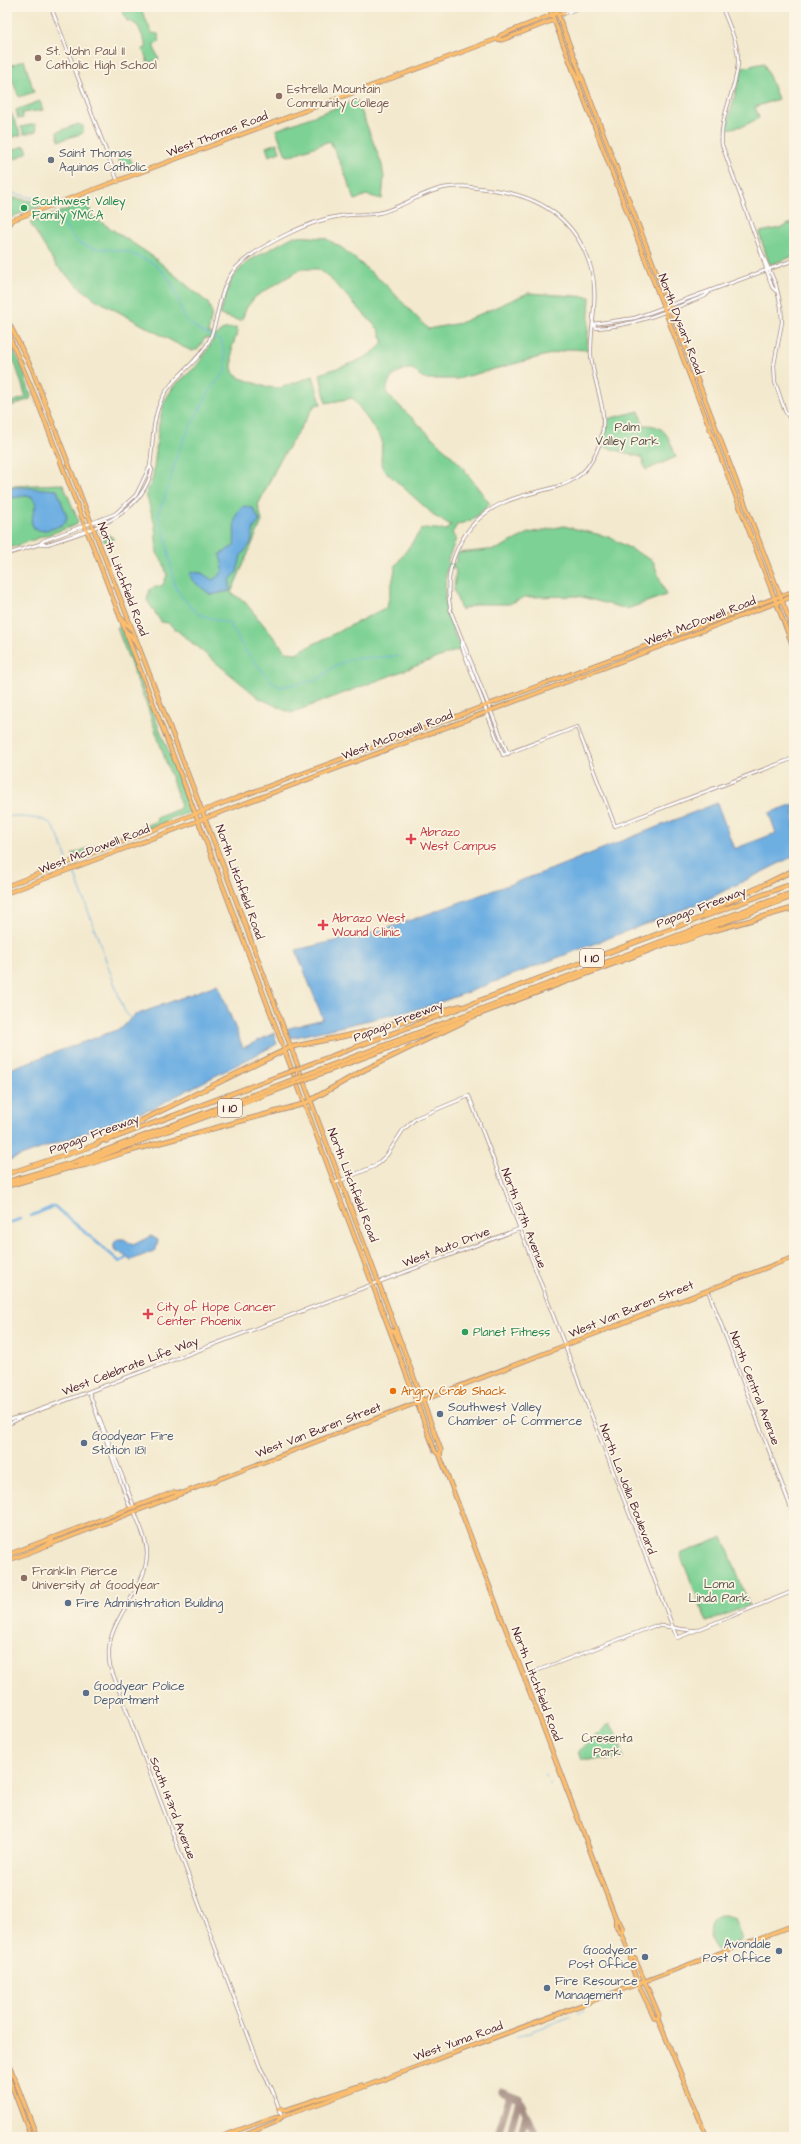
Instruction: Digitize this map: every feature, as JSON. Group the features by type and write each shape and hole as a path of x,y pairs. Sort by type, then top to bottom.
{"highway":[{"path":"695,919 794,870"},
{"name":"Papago Freeway","path":"7,1174 167,1118 794,882"},
{"path":"309,1076 794,892"},
{"name":"Papago Freeway","path":"7,1186 70,1168 287,1084 794,896"},
{"path":"664,945 675,944 709,932 794,908"},
{"path":"96,1144 291,1047 360,1033 452,1007 466,1006"},
{"path":"70,1168 86,1165 175,1138 304,1104 364,1070 475,1015"},
{"path":"7,1182 72,1163 152,1135"}],"main road":[{"name":"North Dysart Road","path":"548,7 794,649"},
{"name":"North Dysart Road","path":"555,7 794,632"},
{"name":"West Thomas Road","path":"553,18 557,13"},
{"path":"557,13 563,14"},
{"name":"West Thomas Road","path":"7,222 12,222 497,39 501,35 553,18 559,18 563,14"},
{"path":"570,64 579,79 583,80"},
{"name":"West Thomas Road","path":"7,228 12,222"},
{"name":"North Litchfield Road","path":"7,319 30,364 205,818 403,1345 441,1450 440,1456"},
{"name":"North Litchfield Road","path":"7,331 24,367 198,820 304,1104 385,1314 435,1451 440,1456 616,1919 614,1923 622,1934 639,1984 654,2017 658,2020"},
{"name":"West McDowell Road","path":"7,890 59,867 202,811 794,591"},
{"name":"West McDowell Road","path":"7,890 61,872 794,596"},
{"path":"120,616 131,629"},
{"path":"126,632 130,634 134,644 139,649"},
{"path":"631,651 634,657"},
{"path":"151,697 157,695"},
{"path":"281,781 284,788"},
{"path":"59,867 61,872"},
{"name":"West Van Buren Street","path":"7,1561 177,1497 181,1493 794,1257"},
{"path":"385,1314 388,1316 391,1324 396,1326"},
{"path":"391,1330 395,1332 399,1342 403,1345"},
{"name":"West Van Buren Street","path":"7,1555 174,1492 181,1493"},
{"path":"133,1508 135,1513"},
{"path":"40,1548 52,1541 53,1538"},
{"name":"West Yuma Road","path":"220,2137 274,2117 283,2116 384,2079 794,1925"},
{"name":"North Litchfield Road","path":"631,1957 635,1959 645,1982 659,2015 658,2020"},
{"path":"658,2020 707,2137"},
{"path":"7,2059 36,2137"},
{"path":"7,2073 31,2137"},
{"path":"279,2108 285,2110 384,2079"},
{"name":"West Yuma Road","path":"240,2137 276,2122 283,2116"},
{"path":"230,2137 237,2133 238,2130"}],"street":[{"path":"51,7 118,182"},
{"name":"West Thomas Road","path":"563,14 581,7"},
{"path":"722,7 737,50 738,63 722,131 722,145 781,307 782,322 774,365 775,382 785,411 794,425"},
{"path":"7,554 40,544 48,544 86,528 115,514 132,500 141,486 150,466 156,416 160,401 170,384 198,357 210,339 225,285 238,266 251,256 285,236 324,220 342,216 381,213 433,191 458,186 503,190 520,194 541,203 560,216 575,234 586,254 592,270 594,302 592,361 603,417 601,438 592,459 583,471 562,486 513,499 486,512 474,524 460,542 452,563 448,589 450,605 462,641 462,647 503,756 577,727 615,826 794,758"},
{"path":"593,324 596,328 623,325 664,309 705,296 709,292 794,260"},
{"path":"92,525 116,517 135,502 149,480 152,470 150,466"},
{"path":"462,641 466,645 508,754"},
{"name":"North 137th Avenue","path":"341,1181 367,1170 380,1162 389,1152 403,1130 416,1118 469,1096 564,1346"},
{"path":"335,1183 341,1181"},
{"name":"West Auto Drive","path":"379,1282 519,1229"},
{"name":"West Celebrate Life Way","path":"7,1420 23,1416 89,1392 379,1282"},
{"name":"North Central Avenue","path":"708,1290 794,1516"},
{"name":"North La Jolla Boulevard","path":"564,1346 671,1628 677,1638 699,1629"},
{"path":"89,1392 102,1420 127,1486 133,1508"},
{"name":"West Celebrate Life Way","path":"7,1425 23,1416"},
{"name":"South 143rd Avenue","path":"135,1513 142,1532 147,1553 141,1580 111,1633 108,1650 110,1666 260,2067 272,2088 283,2116"},
{"path":"523,1676 656,1626 684,1630 699,1629 794,1591"}],"green space":[{"path":"121,7 140,7 152,33 158,34 160,42 153,45 159,59 148,63 143,49 147,47 138,26 130,21 127,21"},
{"path":"24,60 34,92 19,97 7,67"},
{"path":"764,63 778,99 755,107 759,118 743,126 726,129 742,68"},
{"path":"357,100 382,165 384,178 382,199 366,195 355,200 330,141 289,156 286,155 276,130"},
{"path":"40,101 43,110 22,113 23,118 18,119 16,110"},
{"path":"11,113 21,135 9,138 7,115"},
{"path":"35,124 37,131 24,134 21,127"},
{"path":"78,124 83,126 83,133 59,141 57,132"},
{"path":"277,143 280,152 269,156 266,147"},
{"path":"25,146 28,152 15,159 12,150"},
{"path":"123,155 130,158 133,165 125,167 121,166 118,158"},
{"name":"Southwest Valley Family YMCA","path":"7,197 45,203 46,205 16,215 7,221"},
{"path":"87,202 92,216 152,256 208,303 212,313 208,333 217,335 224,329 236,328 238,331 232,347 232,368 234,374 240,378 266,387 280,388 313,376 321,404 315,405 279,462 258,505 262,521 231,593 244,601 286,652 296,653 387,607 396,565 421,530 424,528 447,530 451,525 436,517 384,470 381,465 382,440 353,398 326,403 320,374 364,358 379,347 383,341 379,330 327,275 318,269 301,269 255,297 247,307 241,321 220,315 226,292 233,277 247,262 294,236 325,238 342,248 385,284 428,329 460,323 528,293 590,297 587,350 570,349 457,379 424,379 412,369 407,369 397,373 390,380 387,394 460,464 490,504 472,520 457,525 452,533 456,539 447,562 455,564 458,553 497,549 529,533 564,526 609,537 653,561 666,595 627,609 578,596 525,597 509,604 477,604 461,610 454,590 456,569 447,567 445,591 446,610 461,649 291,713 259,698 168,623 161,622 147,600 150,589 163,585 167,575 163,562 157,553 155,525 146,494 153,477 159,424 164,402 174,386 198,365 213,340 205,338 198,349 192,351 181,346 95,299 78,286 56,265 30,223"},
{"path":"794,222 794,256 772,264 769,263 760,232 780,228"},
{"path":"7,337 21,365 31,396 30,399 11,406 7,400 7,391 12,402 26,397 16,366 7,347"},
{"name":"Palm Valley Park","path":"639,411 643,425 657,427 666,434 676,457 646,470 641,457 601,446 607,419"},
{"path":"63,484 78,520 76,525 7,549 7,486"},
{"path":"106,527 102,532 103,535 105,536 107,534 113,538 112,543 107,546 100,532 102,528"},
{"path":"121,626 140,680 174,765 189,810 188,813 172,818 167,822 112,841 103,847 74,858 73,854 157,821 156,818 179,809 181,806 147,706 117,628"},
{"name":"Loma Linda Park","path":"723,1537 749,1605 707,1622 680,1554"},
{"name":"Cresenta Park","path":"610,1723 620,1740 623,1759 582,1759 579,1751"},
{"path":"720,1915 726,1915 734,1919 742,1940 717,1950 710,1936 710,1926 712,1921"}],"water":[{"path":"19,487 57,490 67,517 65,523 50,529 34,529 31,521 36,504 32,497 25,496 12,498 7,494 10,488"},
{"path":"244,506 253,508 260,521 254,528 251,543 241,556 237,572 230,580 230,591 211,595 192,580 190,574 192,572 202,573 212,580 222,572 223,566 220,554 234,546 235,519 237,514"},
{"path":"717,803 734,849 776,833 769,813 794,804 794,856 700,903 426,1007 291,1038 286,1029 323,1019 296,950 386,929 547,871"},
{"path":"218,984 243,1048 274,1033 277,1044 153,1108 7,1161 7,1070 122,1028 133,1016"},
{"path":"151,1236 158,1240 156,1250 131,1260 114,1249 114,1243 118,1239 124,1239 133,1245"}],"waterway":[{"path":"7,192 51,202"},
{"path":"55,211 67,230 79,243 92,248 125,251 151,262 162,271 172,283 185,319 199,330 221,341 225,355 226,370 212,388 191,425 177,455 168,489 158,514 165,535 175,586 181,596 198,614 230,624 246,652 273,683 281,687 317,680 335,666 351,659 397,656"},
{"path":"7,816 42,819 48,822 57,834 67,859"},
{"path":"74,872 124,1010 131,1020"},
{"path":"54,1206 120,1262 126,1258"},
{"path":"31,1216 52,1207"},
{"path":"7,1224 20,1219"},
{"path":"578,2013 584,2011"},
{"path":"516,2037 572,2016"}],"taxiway":[{"path":"501,2091 519,2098 536,2137"},
{"path":"497,2137 509,2098 508,2094"},
{"path":"509,2137 519,2099"},
{"path":"520,2137 526,2114"}],"place":[{"name":"St. John Paul II Catholic High School","path":"38,58"},
{"name":"Estrella Mountain Community College","path":"279,96"},
{"name":"Saint Thomas Aquinas Catholic","path":"51,160"},
{"name":"Southwest Valley Family YMCA","path":"24,208"},
{"name":"Abrazo West Campus","path":"411,839"},
{"name":"Abrazo West Wound Clinic","path":"323,925"},
{"name":"City of Hope Cancer Center Phoenix","path":"148,1314"},
{"name":"Planet Fitness","path":"465,1332"},
{"name":"Angry Crab Shack","path":"393,1391"},
{"name":"Southwest Valley Chamber of Commerce","path":"440,1414"},
{"name":"Goodyear Fire Station 181","path":"84,1443"},
{"name":"Franklin Pierce University at Goodyear","path":"24,1578"},
{"name":"Fire Administration Building","path":"68,1603"},
{"name":"Goodyear Police Department","path":"86,1693"},
{"name":"Avondale Post Office","path":"779,1951"},
{"name":"Goodyear Post Office","path":"645,1957"},
{"name":"Fire Resource Management","path":"547,1988"}]}
